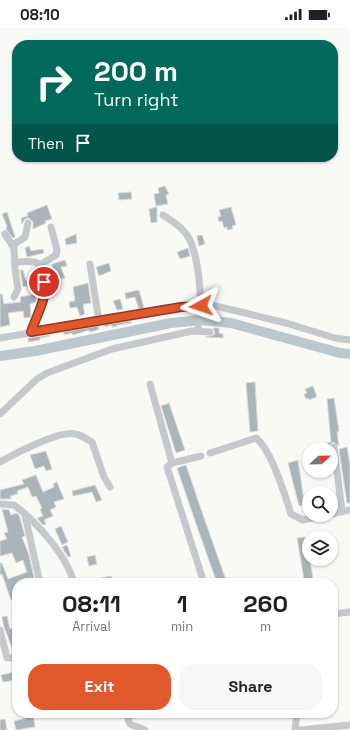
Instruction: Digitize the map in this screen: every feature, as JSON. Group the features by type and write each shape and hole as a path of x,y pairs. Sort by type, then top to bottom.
{"street":[{"path":"163,215 182,228 188,236 192,246 198,278 200,306 199,328"},
{"path":"13,245 25,237 28,223"},
{"path":"40,265 56,256 57,250 51,227"},
{"path":"6,234 13,245 18,289 14,297"},
{"path":"15,262 34,261 40,265 43,272 42,279 45,283 46,289 31,332"},
{"path":"90,264 99,321"},
{"path":"0,338 200,306 216,306 286,323 335,338 350,340"},
{"path":"0,414 37,379 47,373 112,349 199,328 210,332"},
{"path":"150,384 172,463"},
{"path":"0,462 21,451 56,437 75,434 92,442 104,476 110,487"},
{"path":"210,453 256,438 263,443 284,489 291,514 302,520"},
{"path":"201,456 172,463 168,466 167,471 202,578"},
{"path":"338,478 342,511"},
{"path":"0,504 12,504 25,514 47,537 62,558 72,578"},
{"path":"338,512 350,510"},
{"path":"25,514 39,578"},
{"path":"338,613 350,612"},
{"path":"0,630 4,659"},
{"path":"129,718 130,724 145,730"},
{"path":"295,730 296,718"},
{"path":"300,730 350,725"}],"building":[{"path":"165,186 169,194 166,195 168,204 156,206 154,194 159,193 158,188"},
{"path":"131,192 132,199 119,200 118,193"},
{"path":"47,205 52,219 45,221 46,223 33,229 33,222 29,218 25,219 22,224 21,218 28,216 27,213"},
{"path":"157,207 157,222 151,223 149,209"},
{"path":"231,207 236,225 232,226 233,229 227,230 227,227 224,228 222,221 219,222 218,217 221,216 219,210"},
{"path":"7,212 15,237 13,238 6,229 7,226 2,214"},
{"path":"76,234 77,243 66,245 65,239"},
{"path":"202,235 205,244 199,246 197,236"},
{"path":"29,246 31,251 43,249 44,253 27,257 25,248"},
{"path":"188,248 190,256 180,259 177,252"},
{"path":"65,260 67,266 61,267 65,278 56,280 52,264"},
{"path":"109,263 111,271 99,276 96,267"},
{"path":"20,270 23,270 26,281 37,279 40,287 35,289 33,285 23,287"},
{"path":"88,283 91,303 84,304 85,314 80,316 77,307 70,308 69,302 75,301 73,287"},
{"path":"139,290 144,308 139,309 135,297 126,299 125,293"},
{"path":"0,294 2,294 4,304 21,302 20,297 36,294 36,302 30,304 31,317 24,318 23,311 8,313 10,325 0,327"},
{"path":"120,299 123,309 117,310 113,301"},
{"path":"131,321 131,323 112,327 112,325 105,327 104,325"},
{"path":"98,326 99,329 94,331 90,332 89,330 73,335 72,333 64,335 64,332"},
{"path":"213,328 219,328 219,333 223,334 223,338 205,337 214,335 215,332"},
{"path":"50,335 40,338 40,340 28,342 28,338"},
{"path":"255,382 258,431 250,432 246,383"},
{"path":"313,386 317,397 309,400 308,398 306,399 304,394 307,393 305,389"},
{"path":"334,398 339,431 337,432 339,446 338,442 331,442 327,399"},
{"path":"169,403 185,450 176,453 161,406"},
{"path":"347,447 350,465 350,503 347,503 339,449"},
{"path":"46,451 52,469 46,471 44,466 35,469 30,455"},
{"path":"298,460 302,487 302,505 299,506 288,463"},
{"path":"186,465 225,578 215,578 177,468"},
{"path":"36,475 43,492 54,487 53,484 57,482 64,499 54,502 56,507 50,510 53,516 44,520 46,524 43,525 37,518 43,516 40,509 42,508 36,496 32,497 28,487 17,491 18,494 10,496 11,499 0,499 0,490 24,484 22,480"},
{"path":"95,485 102,500 96,502 92,492 73,496 72,491"},
{"path":"2,509 9,510 11,515 16,513 19,515 25,536 22,537 29,555 34,578 12,578 11,600 2,574 0,575 0,563 2,563 8,579 27,572 23,560 16,563 12,553 0,556 0,541 7,539 4,533 8,532"},
{"path":"61,526 68,542 62,545 55,529"},
{"path":"302,537 302,566 311,566 313,578 304,578 297,538"},
{"path":"67,545 71,556 68,557 62,547"},
{"path":"95,555 97,564 89,566 87,557"},
{"path":"7,616 10,629 12,628 12,648 4,627 2,617"},
{"path":"12,673 12,681 3,682 1,675"},
{"path":"34,718 35,727 16,730 14,721"},
{"path":"5,719 7,730 0,730 0,720"}],"waterway":[{"path":"0,356 35,351 171,323 201,320 231,323 340,353 350,354"}],"route":[{"path":"44,282 46,289 31,332 181,307 201,306"}]}
